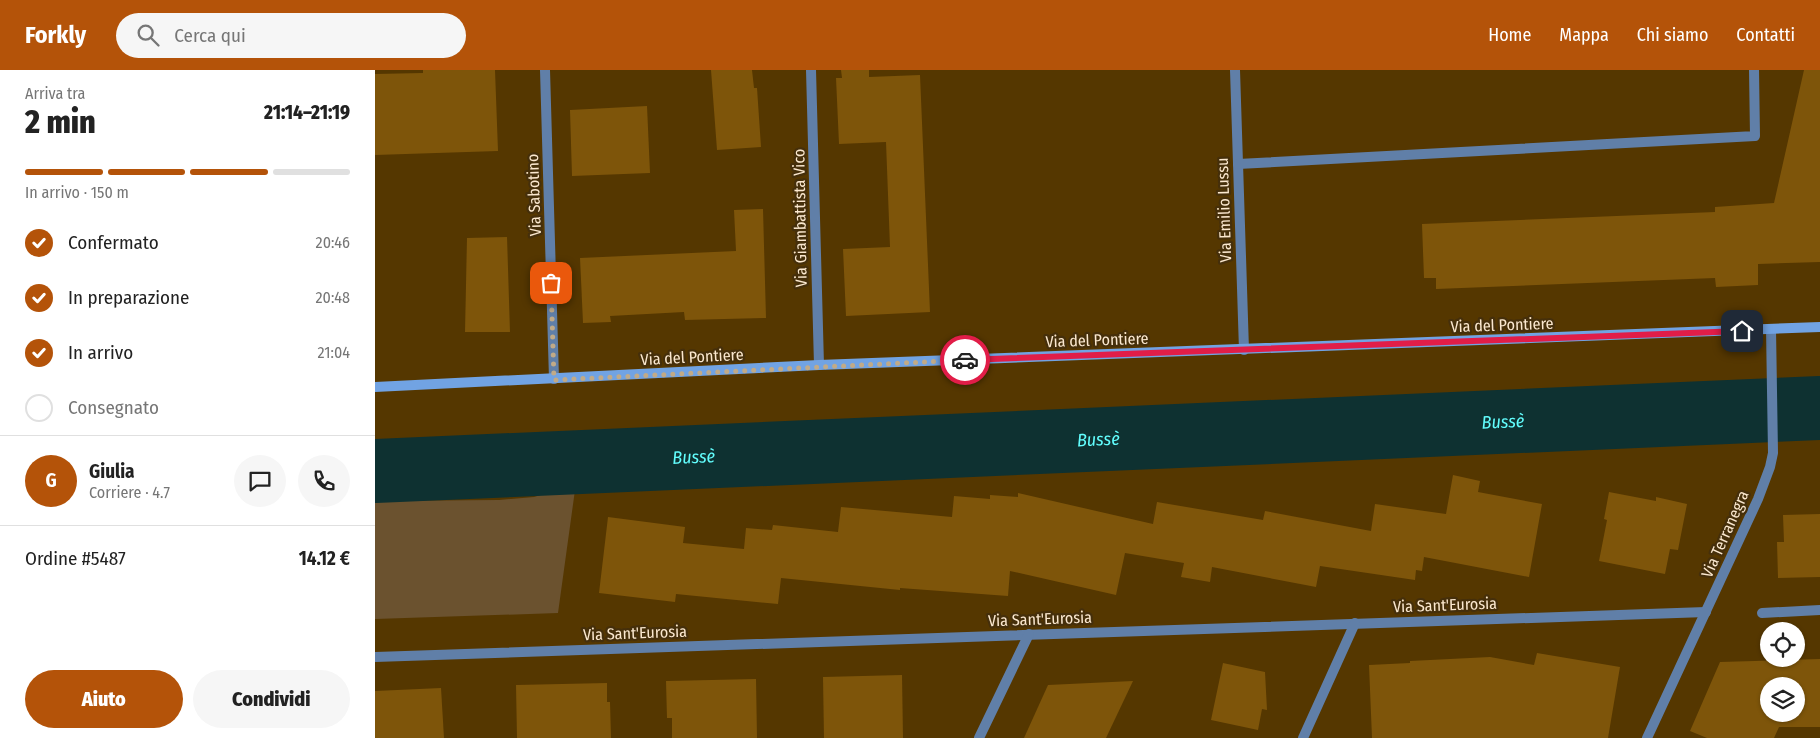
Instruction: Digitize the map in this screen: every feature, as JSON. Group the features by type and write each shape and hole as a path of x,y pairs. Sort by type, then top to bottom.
{"main road":[{"name":"Via del Pontiere","path":"375,387 554,380 819,365 1820,327"}],"street":[{"name":"Via Sabotino","path":"545,70 554,380"},
{"name":"Via Giambattista Vico","path":"811,70 819,365"},
{"name":"Via Emilio Lussu","path":"1235,70 1244,350"},
{"path":"1238,164 1755,136 1754,70"},
{"name":"Via Terranegra","path":"1647,738 1758,499 1767,475 1773,453 1771,329"},
{"path":"1762,612 1820,610"},
{"name":"Via Sant'Eurosia","path":"375,657 1706,612"},
{"path":"1303,738 1355,623"},
{"path":"979,738 1029,634"}],"shaded area":[{"path":"561,489 575,490 558,613 375,619 375,501 499,500 534,497"}],"building":[{"path":"423,70 495,70 498,151 375,155 375,74 423,73"},
{"path":"711,70 752,70 754,88 757,88 761,147 717,150"},
{"path":"841,70 869,70 869,77 920,75 930,312 846,316 843,249 890,247 886,142 839,144 836,78 842,78"},
{"path":"1804,70 1820,70 1820,262 1758,264 1758,285 1716,287 1715,278 1436,289 1436,278 1424,278 1422,224 1715,212 1715,207 1774,203"},
{"path":"647,106 650,173 572,176 570,110"},
{"path":"763,209 766,318 685,320 684,312 610,316 611,322 583,323 580,258 736,251 734,210"},
{"path":"507,237 510,332 465,332 467,238"},
{"path":"1453,475 1480,481 1478,492 1542,504 1529,577 1424,557 1422,571 1416,570 1415,580 1320,566 1316,587 1212,567 1210,582 1181,577 1184,563 1125,553 1116,595 1010,571 1008,596 900,588 900,590 781,578 778,604 676,594 675,602 599,593 608,517 685,527 683,543 744,549 746,528 772,530 773,525 838,532 841,507 952,517 954,496 990,499 990,495 1018,497 1018,493 1153,524 1157,502 1263,520 1265,511 1371,531 1375,504 1446,514"},
{"path":"1609,492 1656,501 1656,497 1687,504 1678,550 1670,549 1665,574 1599,561 1607,520 1604,519"},
{"path":"1820,514 1820,577 1778,578 1777,542 1784,542 1783,515"},
{"path":"1537,653 1620,667 1608,738 1372,738 1369,665 1490,657 1534,665"},
{"path":"1805,659 1820,659 1820,727 1779,727 1774,738 1707,738 1690,731 1720,662 1760,661 1760,667 1805,667"},
{"path":"1223,663 1265,672 1267,710 1262,709 1258,730 1211,720"},
{"path":"902,675 903,738 824,738 823,677"},
{"path":"756,679 757,738 672,738 672,718 667,718 666,681"},
{"path":"1133,681 1106,738 1024,738 1048,685"},
{"path":"607,683 607,702 610,702 611,738 517,738 516,685"},
{"path":"441,688 444,738 375,738 375,691"}],"waterway":[{"name":"Bussè","path":"375,471 1820,408"}],"way so far":[{"path":"551,283 554,380 819,365 965,360"}],"route":[{"path":"965,360 1742,331"}]}
